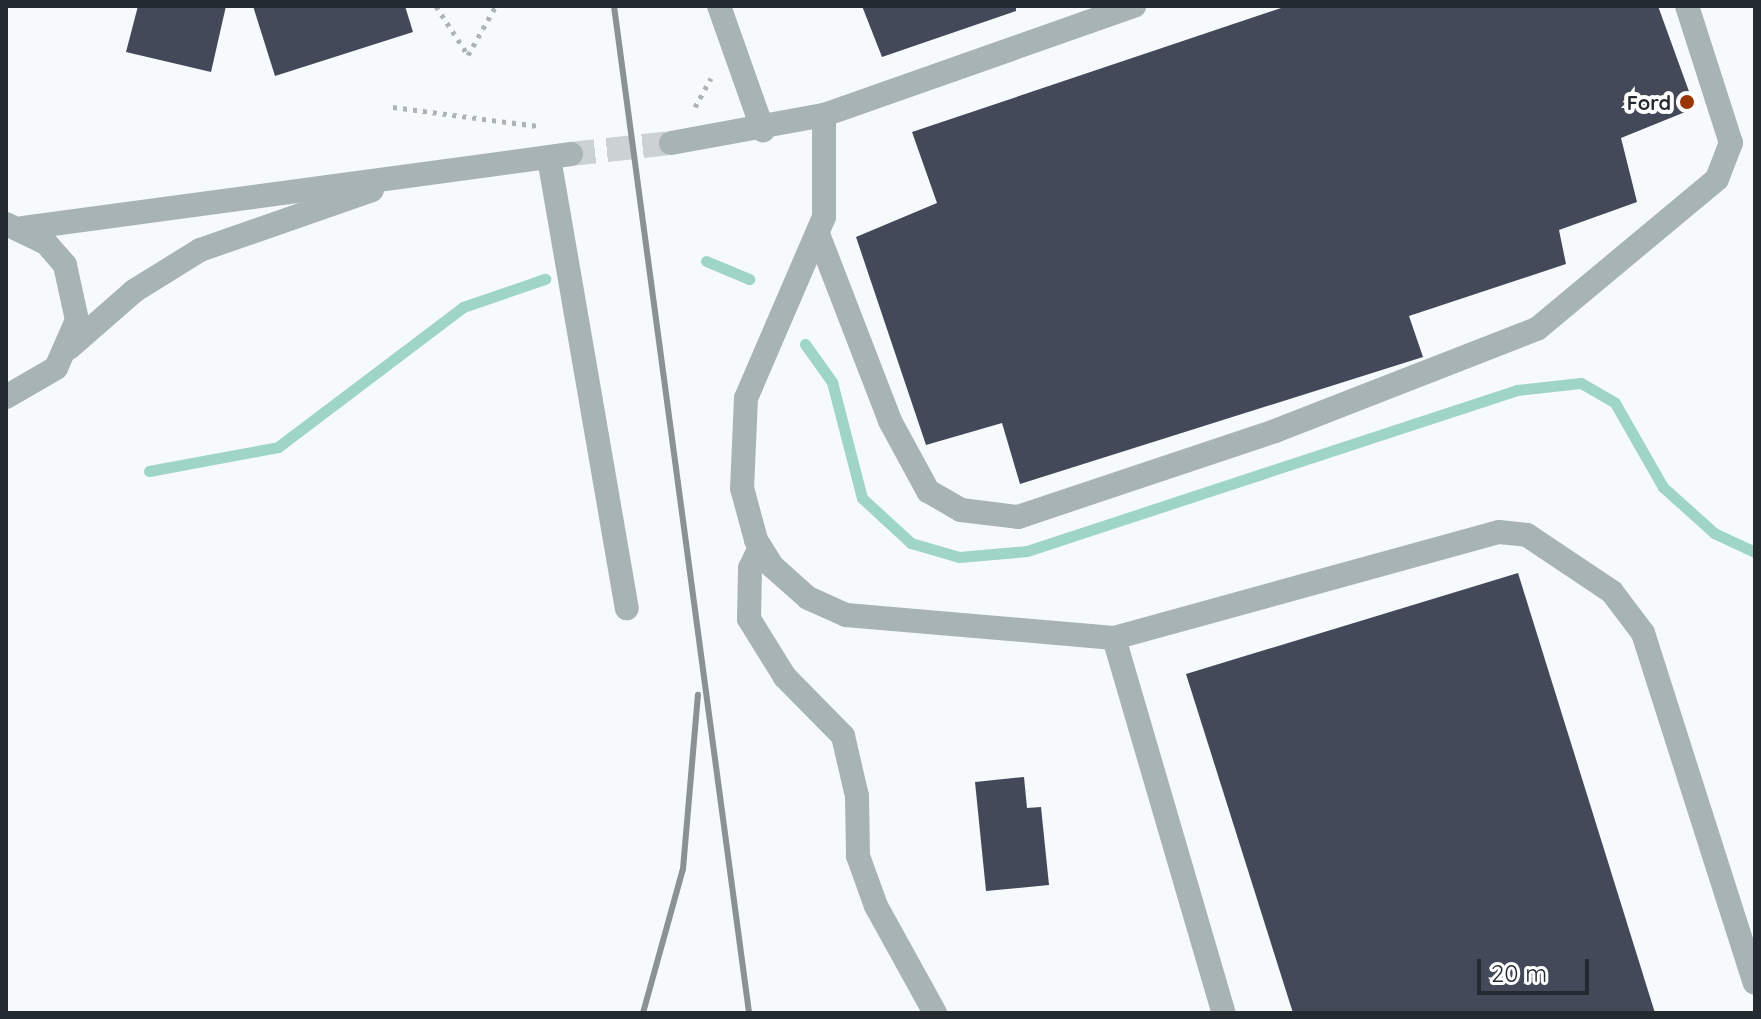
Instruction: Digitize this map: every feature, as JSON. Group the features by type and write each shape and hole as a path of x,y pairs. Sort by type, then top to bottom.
{"street":[{"path":"719,6 763,130"},
{"path":"671,143 763,130 824,115 1134,6"},
{"path":"818,234 890,421 928,491 961,510 1018,517 1275,431 1548,320 1717,179 1731,143 1687,6"},
{"path":"824,115 818,234 804,277 762,347 746,398 742,488 760,547 808,598 846,615 1114,638 1499,532 1546,545 1612,592 1643,633 1755,983"},
{"path":"11,224 309,185 405,180 560,156 627,608"},
{"path":"6,397 38,384 69,348 134,291 200,250 405,180"},
{"path":"11,224 65,265 77,320 69,348"},
{"path":"760,547 750,568 749,619 785,677 843,736 857,796 858,856 876,906 935,1013"},
{"path":"1114,638 1224,1013"}],"path":[{"path":"436,6 468,55 496,6"},
{"path":"393,107 551,128"}],"building":[{"path":"138,6 226,6 211,72 126,52"},
{"path":"253,6 405,6 413,32 275,76"},
{"path":"862,6 1016,6 1016,11 882,57"},
{"path":"1287,6 1658,6 1695,108 1621,138 1637,202 1559,230 1566,264 1409,316 1423,357 1020,484 1002,423 926,445 856,237 937,203 912,132"},
{"path":"1518,573 1655,1013 1293,1013 1186,674"},
{"path":"1024,777 1027,808 1041,807 1049,885 986,891 975,782"}],"waterway":[{"path":"706,261 749,279"},
{"path":"149,471 278,447 463,307 545,279"},
{"path":"805,344 832,382 862,498 911,543 959,557 1027,551 1517,390 1581,383 1615,403 1663,487 1714,533 1755,552"}],"tunnel":[{"path":"571,154 671,143"}],"railway":[{"path":"614,6 749,1013"},
{"path":"643,1013 683,869 698,695"}],"place":[{"name":"Ford","path":"1687,102"}]}
